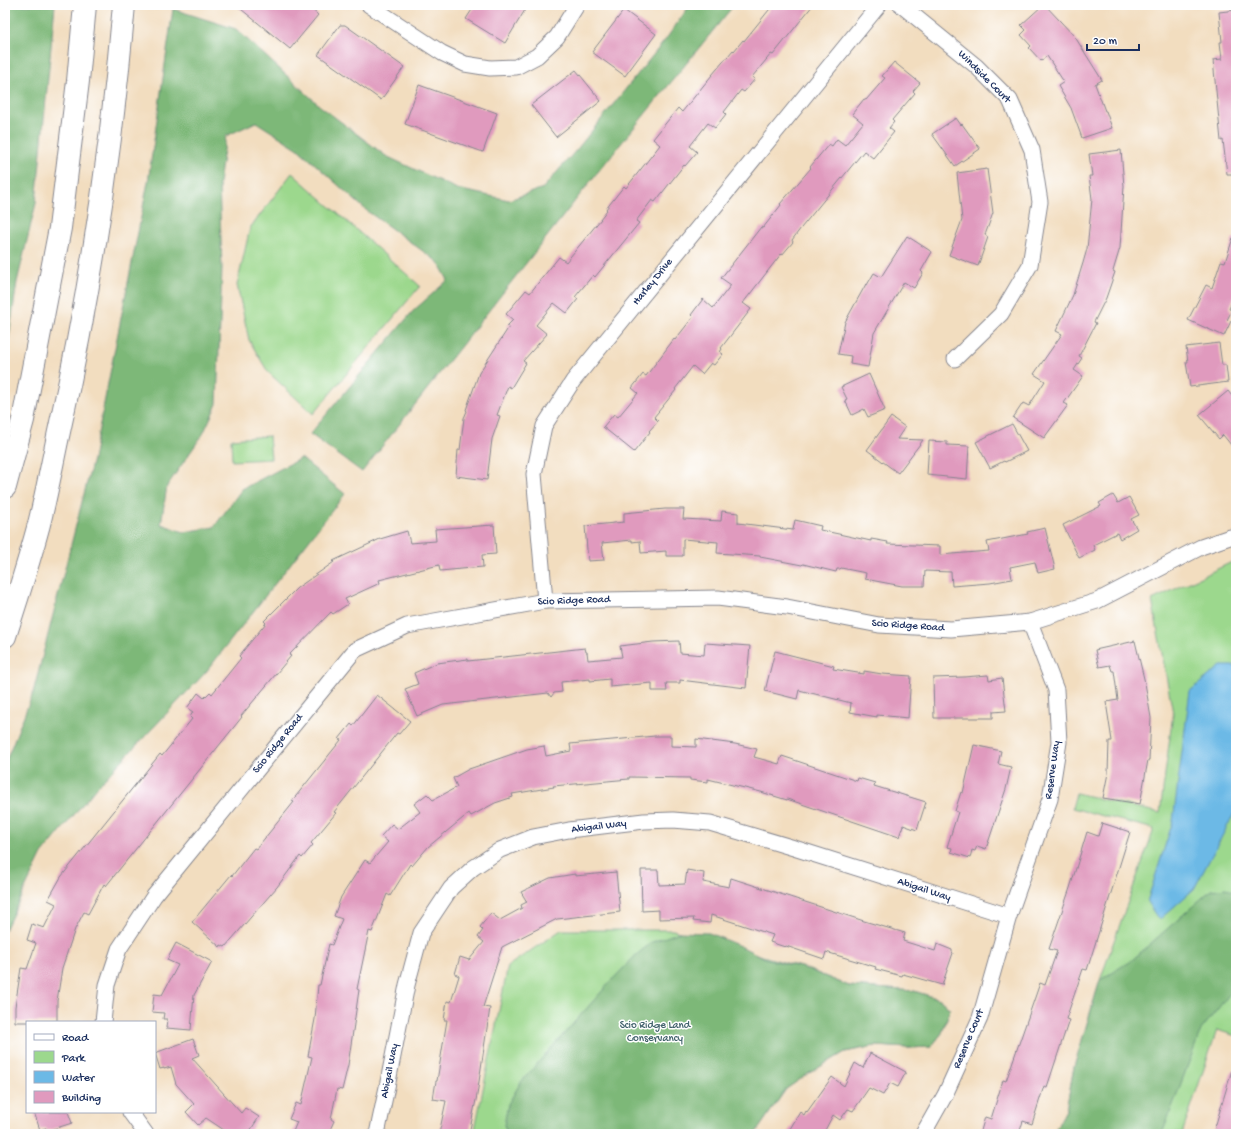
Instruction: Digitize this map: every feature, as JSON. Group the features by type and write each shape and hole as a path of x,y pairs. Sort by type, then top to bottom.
{"highway":[{"path":"5,487 23,420 60,228 78,81 85,5"},
{"path":"5,636 38,525 72,374 88,285 108,150 124,5"}],"street":[{"path":"369,5 442,53 465,64 490,68 516,67 537,56 557,37 577,5"},
{"name":"Harley Drive","path":"545,601 534,474 544,426 573,381 879,5"},
{"name":"Windside Court","path":"901,5 976,66 1010,100 1032,150 1040,202 1030,265 1002,314 956,359"},
{"name":"Scio Ridge Road","path":"103,1021 107,985 119,949 154,896 355,650 407,626 545,601 718,598 787,607 879,625 951,629 1030,622 1097,601 1201,547 1230,537 1236,537"},
{"name":"Reserve Way","path":"1009,916 1050,799 1059,742 1056,690 1030,622"},
{"name":"Abigail Way","path":"377,1134 407,984 421,933 451,888 473,868 500,850 534,837 569,830 644,821 674,820 710,823 1009,916"},
{"name":"Reserve Court","path":"924,1134 945,1095 980,1018 1009,916"},
{"path":"131,1113 146,1134"}],"green space":[{"path":"5,5 55,5 36,203 17,282 5,365"},
{"path":"690,5 734,5 597,173 362,472 310,434 413,311 448,280 438,262 367,211 297,148 256,122 226,136 219,183 222,268 217,404 203,434 167,486 161,524 184,532 214,527 242,489 301,458 345,494 206,672 96,788 42,854 5,930 5,763 33,693 93,459 148,182 173,9 236,29 320,106 386,156 457,189 509,200 543,188 578,148 666,39"},
{"path":"292,173 420,286 313,414 268,372 249,340 237,285 250,228"},
{"path":"269,436 271,459 232,461 231,439"},
{"path":"1232,562 1236,562 1236,1036 1217,1030 1182,1134 1053,1134 1066,1110 1074,1067 1100,980 1154,829 1072,808 1076,793 1160,813 1173,713 1152,600"},
{"path":"1226,888 1236,893 1236,986 1201,1030 1162,1134 1053,1134 1066,1110 1074,1067 1100,980 1132,960 1211,890"},
{"name":"Scio Ridge Land Conservancy","path":"561,930 673,930 804,968 849,986 914,991 939,999 950,1009 942,1033 931,1047 908,1048 875,1046 845,1052 811,1072 786,1089 755,1134 474,1134 508,966"},
{"name":"Scio Ridge Land Conservancy","path":"680,932 709,933 767,959 804,968 849,986 914,991 939,999 950,1009 942,1033 931,1047 908,1048 875,1046 845,1052 786,1089 755,1134 508,1134 504,1125 508,1104 521,1082 635,956 652,942"}],"water":[{"path":"1221,666 1236,666 1236,810 1194,889 1159,920 1147,902 1173,821 1190,691"}],"building":[{"path":"236,5 307,5 318,15 290,49"},
{"path":"475,5 528,5 505,43 466,19"},
{"path":"773,5 813,5 773,55 771,54 752,77 755,79 744,92 741,90 724,112 726,114 715,128 708,123 690,146 697,152 685,166 684,165 655,202 652,200 636,221 639,223 595,277 593,275 575,297 578,299 567,313 554,303 536,325 547,334 523,361 526,363 511,388 508,386 497,415 500,416 492,439 487,480 456,476 458,450 460,450 466,410 479,373 509,327 507,326 513,320 506,314 526,290 530,293 559,257 566,262 601,219 607,210 606,209 624,186 626,188 660,145 653,139 678,108 682,112 733,50 734,51 743,40 744,41"},
{"path":"1043,5 1045,5 1075,37 1102,80 1095,84 1112,128 1082,138 1071,108 1058,86 1064,82 1047,56 1041,61 1029,48 1031,46 1021,35 1026,30 1021,25"},
{"path":"624,10 656,34 625,76 592,52"},
{"path":"1236,10 1236,174 1227,174 1223,140 1221,141 1213,60 1222,59 1219,12"},
{"path":"340,25 345,25 404,67 381,100 318,55"},
{"path":"894,62 920,83 913,91 915,93 892,120 894,122 889,128 894,132 873,158 864,151 801,228 792,240 793,242 782,255 781,254 743,303 751,309 721,348 722,349 720,352 723,354 714,365 711,363 702,374 693,366 654,417 658,421 634,452 603,427 614,414 618,417 638,393 632,388 643,374 646,376 674,339 675,340 693,317 691,315 703,299 713,308 731,285 721,278 761,227 763,228 781,205 780,204 811,168 810,167 829,144 832,146 837,139 845,145 863,123 852,114 864,99 866,100 885,78 882,76"},
{"path":"576,70 601,101 556,137 531,105"},
{"path":"419,85 497,113 483,152 405,124"},
{"path":"956,118 980,149 955,166 932,134"},
{"path":"1121,150 1124,186 1120,248 1113,271 1115,272 1106,298 1094,322 1096,323 1079,356 1082,358 1074,370 1083,376 1064,403 1068,405 1044,438 1013,418 1023,403 1029,406 1045,381 1034,374 1062,334 1056,331 1073,295 1083,263 1087,249 1092,199 1089,176 1092,176 1089,154"},
{"path":"987,169 993,213 985,235 988,237 978,266 949,255 962,220 957,173"},
{"path":"907,236 932,252 921,271 923,273 914,288 904,282 874,333 868,367 850,364 851,356 838,354 845,322 866,284 867,285 874,273 881,277"},
{"path":"1233,238 1236,238 1236,293 1229,309 1232,310 1227,320 1231,321 1224,336 1188,320 1206,285 1212,288 1221,261 1225,262"},
{"path":"1219,343 1222,365 1226,365 1228,382 1190,387 1186,362 1188,362 1186,347"},
{"path":"869,374 885,410 868,417 864,409 852,415 841,387"},
{"path":"1228,391 1236,401 1236,451 1223,435 1219,439 1199,415"},
{"path":"891,417 905,427 897,439 923,440 898,473 867,450"},
{"path":"1012,424 1027,451 990,468 976,442"},
{"path":"929,441 947,442 947,445 969,446 967,479 927,475"},
{"path":"1113,495 1118,503 1129,497 1139,515 1131,519 1137,529 1120,539 1117,533 1093,545 1095,550 1079,558 1063,525 1101,506 1099,503"},
{"path":"665,509 684,509 683,519 721,521 722,511 738,513 738,523 793,530 795,520 821,526 820,530 871,541 871,539 888,542 887,544 940,546 940,555 989,551 987,542 1028,534 1027,532 1045,528 1055,569 1038,573 1035,562 1010,567 1012,579 990,583 952,586 951,572 925,571 924,586 902,586 865,579 866,573 841,568 837,569 836,572 760,556 717,553 718,542 683,539 683,556 666,556 666,551 641,553 640,541 632,542 632,540 602,543 604,560 588,561 585,526 624,522 624,513"},
{"path":"494,525 496,554 482,555 483,567 440,571 439,565 379,580 380,583 345,599 348,604 333,614 331,612 289,655 291,656 241,716 242,717 106,886 104,884 88,914 84,912 75,929 62,968 57,1001 57,1021 15,1022 15,1007 21,968 27,969 36,943 27,940 32,924 44,928 56,904 48,900 61,877 160,754 162,756 192,719 190,717 193,712 187,708 198,693 204,698 210,692 212,694 241,658 239,656 266,623 264,621 297,588 334,562 333,561 380,539 407,531 410,543 436,541 435,529"},
{"path":"679,641 680,653 704,655 705,643 750,646 746,688 680,680 680,683 666,683 667,691 652,691 652,683 610,687 610,679 590,681 590,679 561,682 562,692 554,693 551,697 548,693 443,705 417,716 405,689 418,684 414,673 437,663 585,648 588,660 622,657 620,646"},
{"path":"1135,641 1145,683 1151,718 1149,760 1140,804 1103,798 1108,773 1109,741 1112,741 1106,702 1118,700 1114,671 1112,671 1110,665 1099,667 1095,650"},
{"path":"775,651 834,666 833,669 864,674 864,671 911,676 908,718 877,715 877,717 850,712 851,703 799,690 797,699 765,691"},
{"path":"988,675 989,680 1002,678 1006,711 993,712 993,718 934,718 933,678"},
{"path":"377,695 410,721 399,734 397,733 334,812 336,813 311,843 313,845 302,858 300,856 277,887 225,947 221,945 220,947 192,922 254,848 256,849 341,740 339,739 351,724 353,726"},
{"path":"655,736 671,736 671,746 696,747 696,739 735,744 757,749 754,757 779,764 782,756 857,781 858,778 875,783 874,786 926,802 917,830 903,825 899,837 787,799 708,779 708,782 690,780 690,778 629,777 629,779 553,786 554,787 512,794 513,797 495,803 471,816 469,813 428,847 412,866 410,864 390,896 387,894 372,932 369,931 357,989 359,990 348,1065 342,1090 337,1089 331,1119 334,1121 328,1134 292,1134 297,1122 289,1119 296,1103 301,1105 312,1057 308,1056 315,1019 318,985 320,985 329,944 332,945 342,919 334,916 341,897 365,860 370,863 388,842 381,836 392,824 398,829 420,812 414,804 427,794 433,800 457,787 453,778 469,769 527,749 544,746 546,756 571,751 570,744"},
{"path":"974,745 1001,751 998,764 1011,767 1006,789 986,849 977,846 975,851 972,850 970,858 951,852 952,848 947,847 958,812 955,811 961,792 963,793"},
{"path":"1102,823 1130,832 1087,970 1083,969 1066,1019 1069,1020 1047,1087 1044,1086 1032,1124 1023,1121 1019,1134 980,1134 985,1117 991,1119 1003,1080 1006,1081 1040,983 1045,985 1057,951 1049,949 1087,832 1098,836"},
{"path":"641,870 658,870 659,885 685,884 687,870 704,873 703,882 729,887 731,878 905,933 903,941 935,951 937,944 952,950 953,953 942,985 903,974 902,976 875,969 876,967 826,952 824,959 770,942 773,935 711,915 710,923 693,921 694,918 659,919 659,910 642,911"},
{"path":"616,872 620,912 557,919 502,947 483,1007 490,1008 477,1095 469,1134 439,1134 446,1101 433,1099 447,1020 444,1020 447,1001 451,1002 459,976 455,974 460,957 469,960 484,942 478,937 483,930 480,927 491,913 500,920 522,908 521,905 527,902 521,892 550,878 575,874 575,876"},
{"path":"176,943 212,962 194,995 191,1030 166,1028 167,1019 163,1019 164,1013 152,1012 154,994 162,995 178,965 167,960"},
{"path":"193,1039 199,1055 192,1058 241,1113 245,1108 259,1117 248,1134 230,1134 206,1118 198,1125 186,1112 194,1104 176,1084 171,1067 160,1069 156,1053"},
{"path":"870,1053 906,1072 898,1087 890,1083 883,1095 869,1088 853,1111 848,1109 840,1120 833,1115 823,1134 787,1134 800,1112 804,1115 806,1111 807,1112 832,1077 844,1086 855,1063 863,1068"},
{"path":"1232,1070 1236,1070 1236,1134 1213,1134"},
{"path":"34,1113 68,1113 72,1123 47,1131 46,1128 40,1130"}]}
